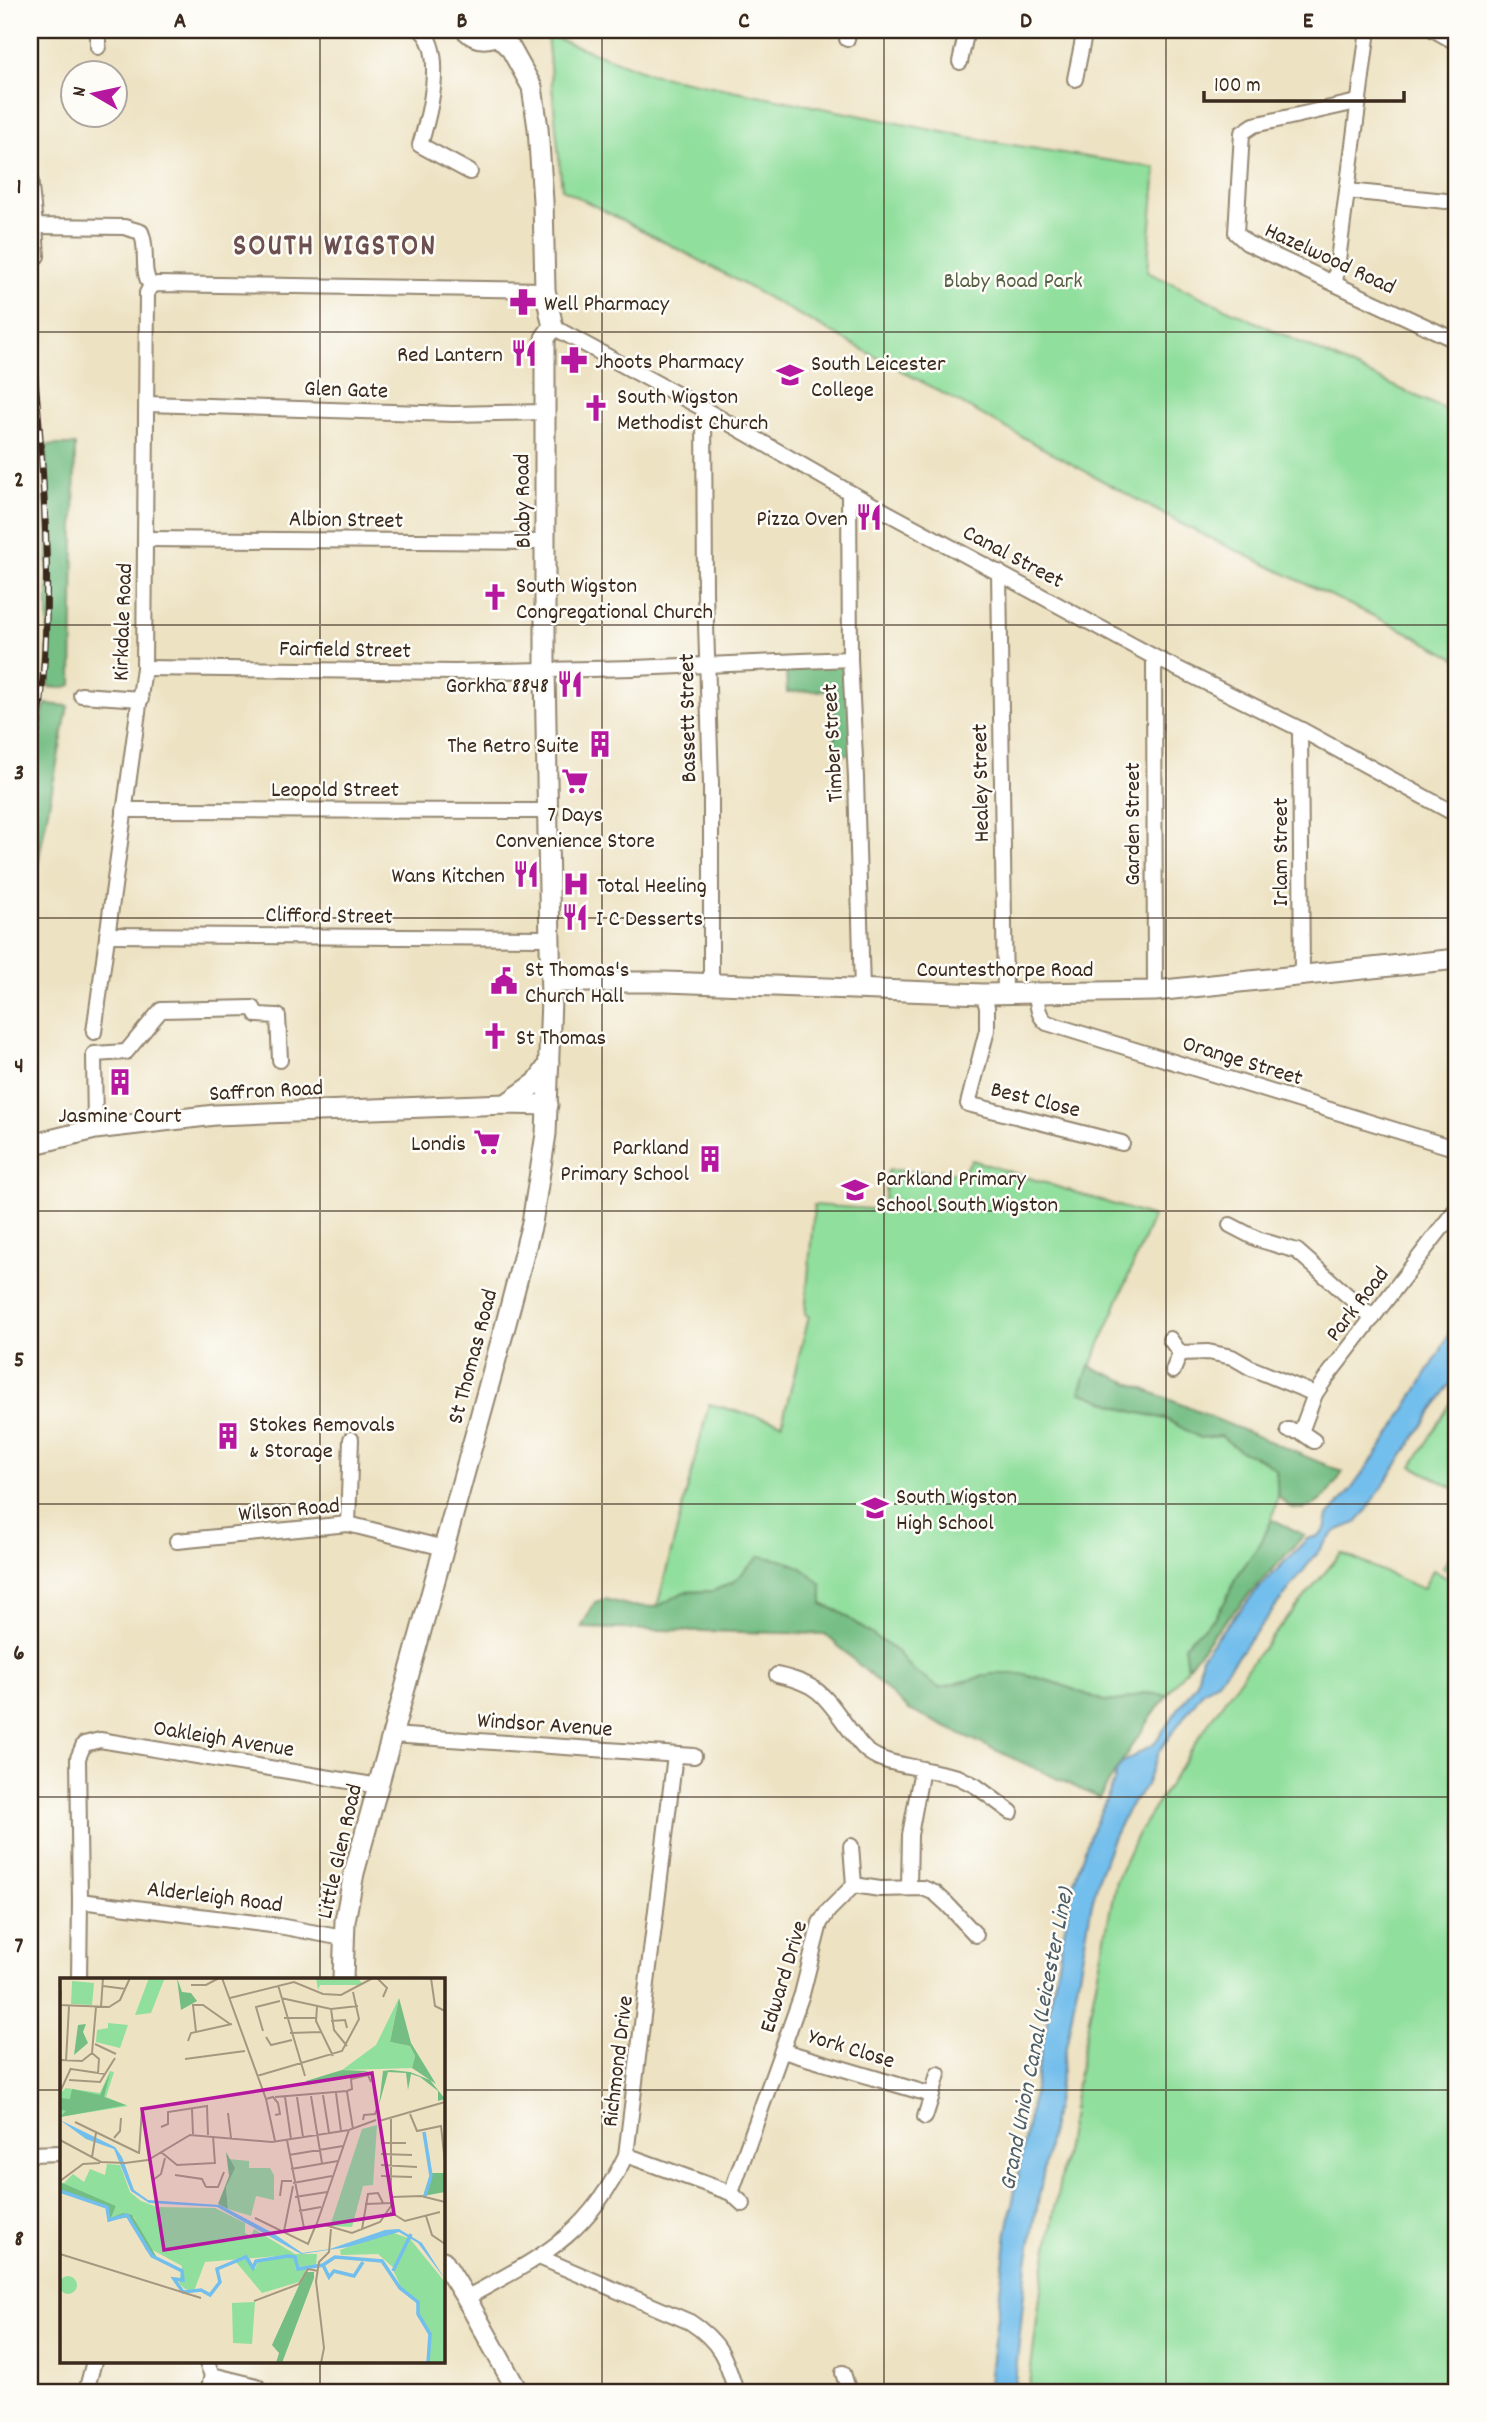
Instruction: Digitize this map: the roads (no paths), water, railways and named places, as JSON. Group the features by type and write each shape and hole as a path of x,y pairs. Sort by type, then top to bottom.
{"main road":[{"path":"466,30 483,39 499,32"},
{"name":"Blaby Road","path":"499,32 532,87 543,201 545,290 553,327 544,338 545,670 551,982"},
{"name":"Countesthorpe Road","path":"551,982 711,984 983,994 1155,991 1457,959"},
{"name":"St Thomas Road","path":"392,1735 532,1223 546,1133 551,982"},
{"path":"506,1104 536,1083 550,1060"},
{"name":"Saffron Road","path":"30,1145 95,1129 215,1115 506,1104 548,1105"},
{"name":"Little Glen Road","path":"343,1978 344,1938 354,1873 392,1735"},
{"path":"444,2263 518,2392"}],"street":[{"path":"98,30 98,47"},
{"path":"421,30 428,36 435,63 430,112 420,145 470,172"},
{"path":"960,62 967,30"},
{"path":"1074,79 1085,30"},
{"path":"1335,283 1367,30"},
{"path":"1434,30 1457,43"},
{"name":"Hazelwood Road","path":"1357,102 1254,125 1242,133 1236,233 1247,243 1457,341"},
{"path":"30,177 37,256"},
{"path":"1347,191 1446,201"},
{"name":"Kirkdale Road","path":"35,226 124,227 141,232 144,240 145,278 151,286 147,293 144,668 94,1032"},
{"path":"151,286 545,290"},
{"name":"Canal Street","path":"553,327 849,492 1154,657 1300,729 1457,815"},
{"name":"Glen Gate","path":"147,404 453,414 544,412"},
{"name":"Bassett Street","path":"704,409 705,593 711,785 711,984"},
{"name":"Timber Street","path":"849,492 850,659 862,991"},
{"name":"Albion Street","path":"146,539 546,542"},
{"name":"Healey Street","path":"999,572 1005,993"},
{"name":"Garden Street","path":"1154,657 1155,991"},
{"name":"Fairfield Street","path":"144,668 455,672 850,659"},
{"path":"81,695 141,699"},
{"name":"Irlam Street","path":"1300,729 1302,975"},
{"name":"Leopold Street","path":"124,810 547,811"},
{"name":"Clifford Street","path":"107,935 551,939"},
{"name":"Best Close","path":"983,994 989,1021 968,1104 1122,1143"},
{"name":"Orange Street","path":"1036,994 1039,1012 1047,1023 1457,1149"},
{"path":"95,1129 94,1054 126,1052 162,1010 253,1008 257,1015 278,1016 279,1060"},
{"name":"Park Road","path":"1314,1441 1295,1431 1315,1394 1457,1209"},
{"path":"1230,1225 1257,1239 1297,1251 1373,1318"},
{"path":"1170,1339 1180,1353"},
{"path":"1180,1353 1208,1352 1232,1357 1251,1368 1315,1394"},
{"path":"1173,1371 1180,1353"},
{"path":"348,1524 351,1439"},
{"name":"Wilson Road","path":"177,1541 348,1524 444,1548"},
{"path":"777,1675 813,1686 870,1753 882,1759 958,1777 1011,1812"},
{"name":"Windsor Avenue","path":"392,1735 694,1756"},
{"name":"Oakleigh Avenue","path":"80,1901 78,1764 79,1753 84,1744 100,1740 379,1786"},
{"name":"Richmond Drive","path":"466,2298 540,2257 570,2235 608,2190 626,2155 648,1992 674,1755"},
{"path":"909,1887 910,1835 922,1769"},
{"path":"851,1846 854,1885 880,1889 923,1888 935,1894 976,1935"},
{"name":"Edward Drive","path":"783,2050 802,1994 820,1923 854,1885"},
{"path":"79,1978 80,1901"},
{"name":"Alderleigh Road","path":"80,1901 279,1926 344,1938"},
{"name":"York Close","path":"731,2193 783,2050 932,2095"},
{"path":"925,2117 938,2074"},
{"path":"30,2154 60,2153"},
{"path":"626,2155 731,2193 743,2204"},
{"path":"540,2257 701,2329 725,2355 736,2392"},
{"path":"86,2392 94,2362"},
{"path":"206,2362 212,2375 208,2392"},
{"path":"843,2373 849,2392"},
{"path":"212,2375 257,2386"}],"water":[{"path":"1457,1315 1457,1372 1451,1383 1365,1513 1356,1523 1336,1531 1324,1544 1217,1682 1203,1691 1159,1751 1146,1785 1126,1812 1112,1841 1092,1903 1027,2263 1014,2392 988,2392 1007,2232 1073,1884 1116,1772 1123,1762 1153,1745 1197,1682 1202,1656 1218,1635 1307,1539 1318,1536 1325,1529 1328,1516 1350,1491 1385,1442 1440,1352"}],"railway":[{"path":"30,325 46,550 44,663 30,775"}],"place":[{"name":"Well Pharmacy","path":"523,302"},
{"name":"Red Lantern","path":"524,353"},
{"name":"Jhoots Pharmacy","path":"574,360"},
{"name":"South Leicester College","path":"790,375"},
{"name":"South Wigston Methodist Church","path":"596,408"},
{"name":"Pizza Oven","path":"869,517"},
{"name":"South Wigston Congregational Church","path":"495,597"},
{"name":"Gorkha 8848","path":"570,684"},
{"name":"The Retro Suite","path":"600,744"},
{"name":"7 Days Convenience Store","path":"575,781"},
{"name":"Wans Kitchen","path":"526,874"},
{"name":"Total Heeling","path":"576,884"},
{"name":"I C Desserts","path":"575,917"},
{"name":"St Thomas's Church Hall","path":"504,981"},
{"name":"St Thomas","path":"495,1036"},
{"name":"Jasmine Court","path":"120,1082"},
{"name":"Londis","path":"487,1142"},
{"name":"Parkland Primary School","path":"710,1159"},
{"name":"Parkland Primary School South Wigston","path":"855,1190"},
{"name":"Stokes Removals & Storage","path":"228,1436"},
{"name":"South Wigston High School","path":"875,1508"}],"district":[{"name":"SOUTH WIGSTON","path":"335,244"}],"park label":[{"name":"Blaby Road Park","path":"1013,279"}],"water label":[{"name":"Grand Union Canal (Leicester Line)","path":"1035,2039"}]}
